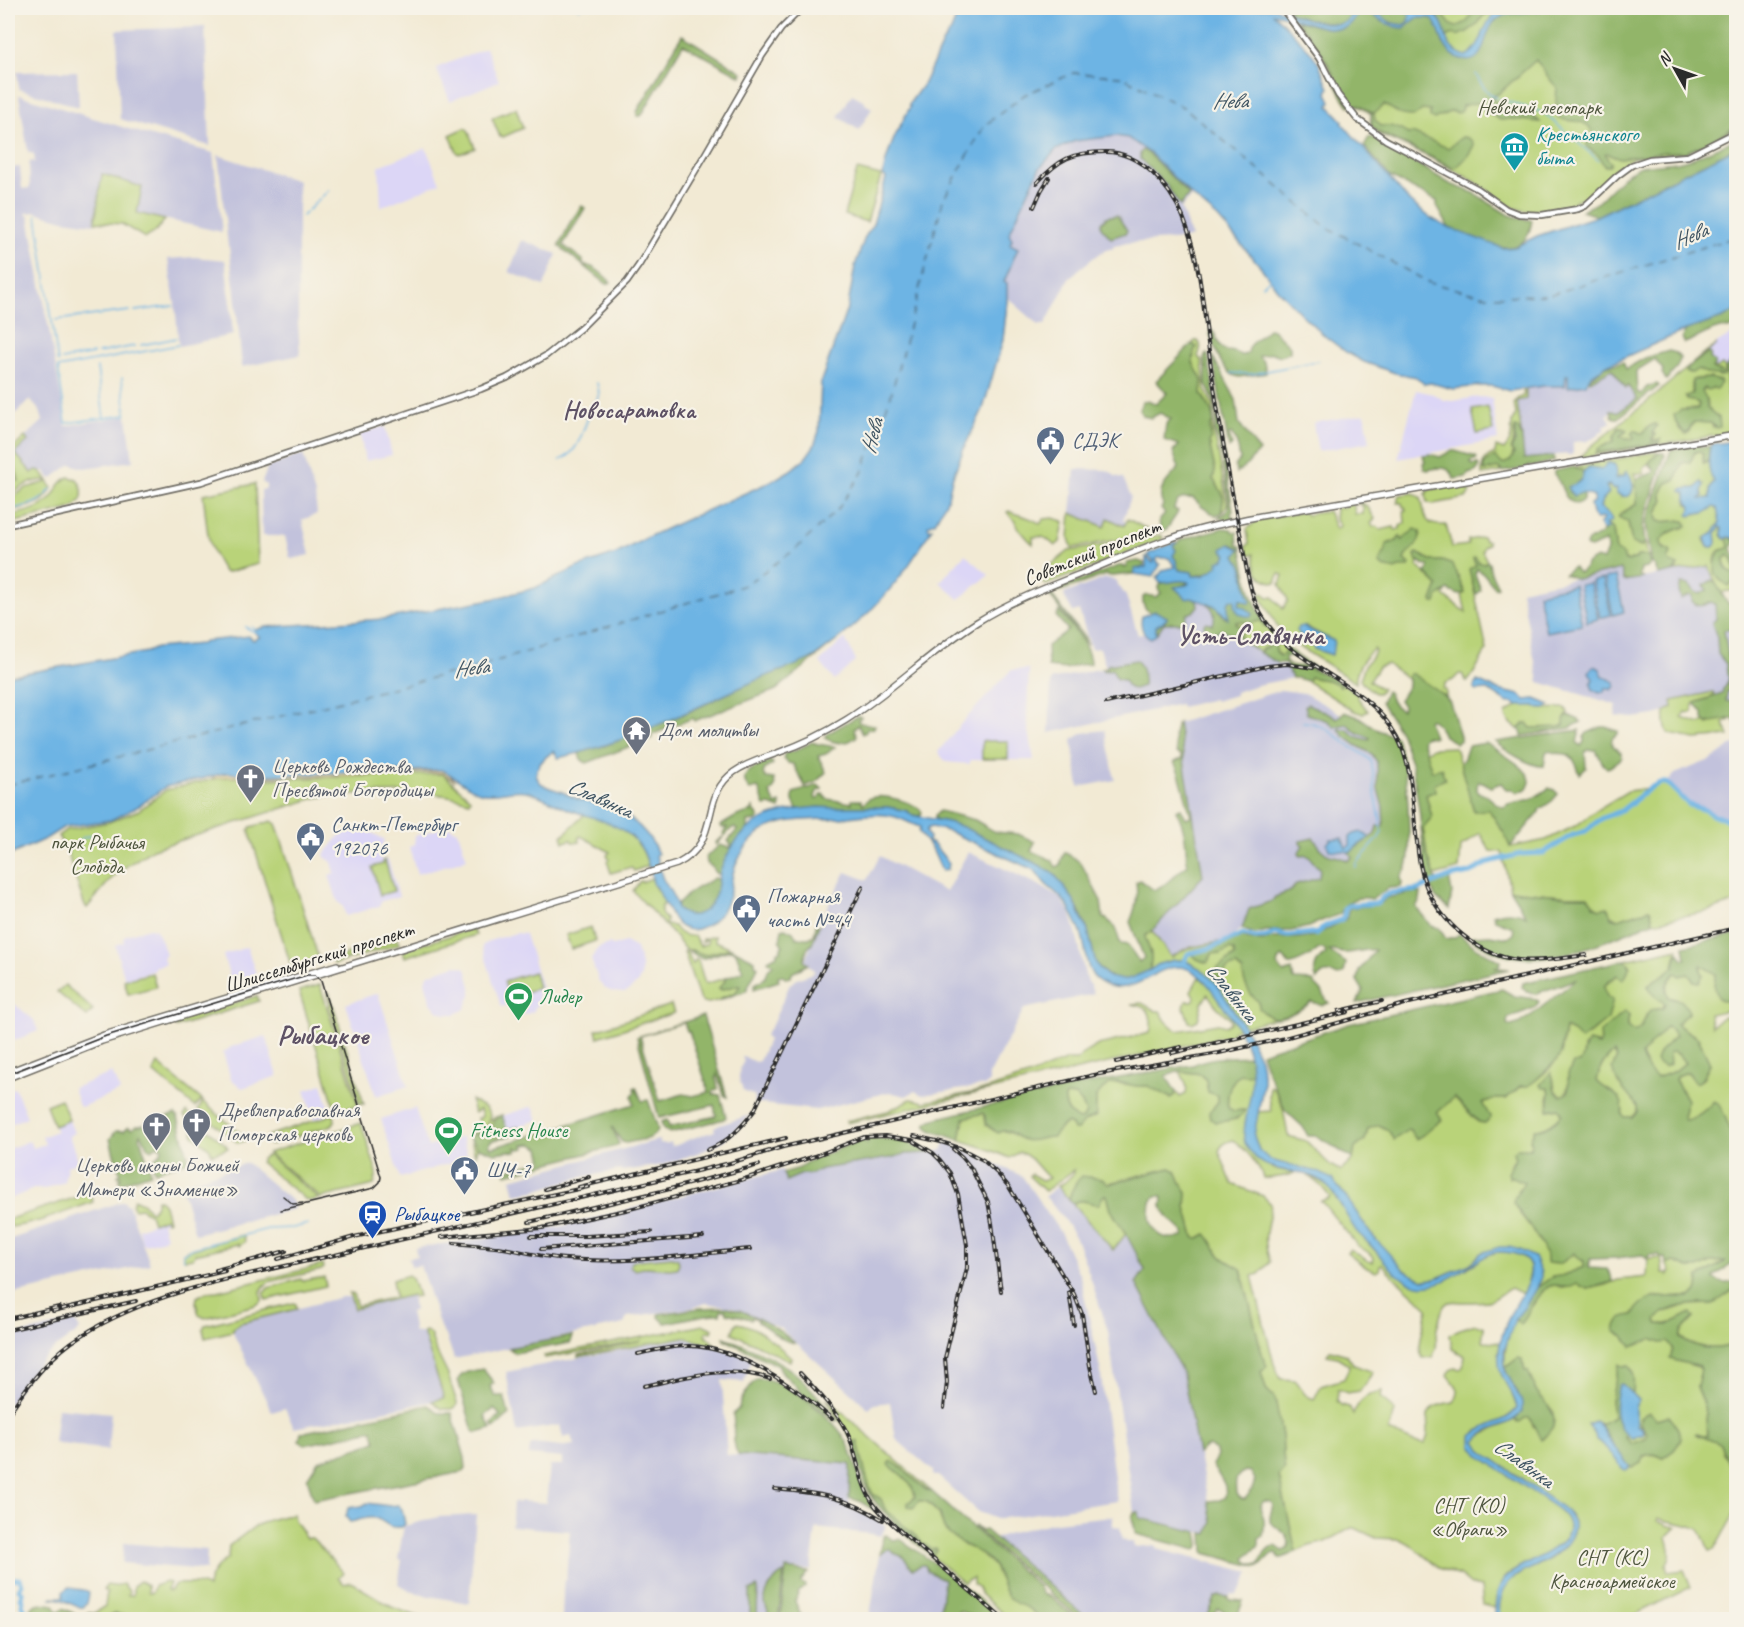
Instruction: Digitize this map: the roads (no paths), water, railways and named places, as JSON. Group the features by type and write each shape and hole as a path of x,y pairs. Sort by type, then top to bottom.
{"main road":[{"path":"8,527 87,507 165,492 259,464 492,385 534,363 564,342 598,312 633,275 762,56 781,29 802,8"},
{"path":"1283,9 1319,58 1338,95 1350,112 1367,128 1478,189 1506,209 1519,214 1542,215 1578,209 1585,206 1632,165 1650,159 1688,156 1737,132"},
{"name":"Советский проспект","path":"642,873 682,862 693,854 704,839 717,791 735,771 808,741 838,725 876,699 966,629 1002,607 1031,593 1169,538 1221,524 1737,435"},
{"name":"Шлиссельбургский проспект","path":"8,1072 114,1031 642,873"},
{"name":"Шлиссельбургский проспект","path":"8,1078 102,1041 642,873"}],"water":[{"name":"Нева","path":"967,8 1276,8 1323,23 1341,24 1350,17 1353,8 1370,8 1391,23 1404,25 1409,22 1410,15 1402,8 1404,8 1433,14 1442,24 1451,47 1466,56 1475,48 1489,21 1498,13 1519,8 1548,8 1508,14 1495,21 1480,53 1471,60 1463,60 1449,52 1437,25 1431,18 1417,18 1404,28 1383,22 1362,9 1351,24 1339,29 1321,27 1273,13 1310,51 1319,64 1329,88 1327,93 1331,101 1329,106 1409,201 1449,228 1503,248 1515,247 1537,236 1597,216 1736,148 1736,311 1607,365 1591,375 1586,384 1568,387 1568,375 1566,375 1565,386 1543,386 1510,391 1492,386 1453,389 1431,383 1424,384 1416,377 1395,373 1364,362 1346,352 1326,337 1277,289 1218,218 1192,196 1151,154 1128,138 1116,136 1075,141 1056,150 1039,169 1009,234 1012,239 1010,244 1018,248 1004,282 1007,283 1007,304 1003,340 983,409 964,448 952,479 948,498 935,522 928,525 929,529 932,528 897,581 853,627 813,657 798,665 610,744 558,758 554,751 543,760 536,772 539,781 546,786 622,813 640,826 658,854 656,855 663,879 674,897 677,909 688,915 703,912 711,903 717,890 722,866 739,838 755,824 775,815 797,809 819,807 888,807 963,827 1055,875 1073,899 1088,931 1096,964 1109,977 1123,980 1150,970 1159,964 1184,960 1201,969 1217,984 1246,1029 1260,1059 1263,1086 1254,1136 1259,1150 1270,1160 1318,1172 1332,1179 1370,1233 1405,1271 1423,1280 1435,1279 1470,1264 1481,1253 1499,1247 1520,1250 1534,1257 1541,1273 1541,1280 1515,1319 1504,1351 1505,1370 1522,1402 1522,1411 1512,1421 1486,1432 1476,1441 1482,1451 1567,1511 1574,1526 1571,1537 1560,1551 1511,1580 1501,1598 1500,1619 1495,1619 1495,1604 1497,1593 1504,1579 1562,1542 1568,1532 1568,1522 1559,1510 1480,1456 1472,1446 1472,1436 1483,1428 1508,1417 1517,1408 1501,1372 1499,1354 1506,1325 1528,1281 1530,1266 1526,1259 1509,1253 1492,1253 1437,1283 1418,1285 1404,1280 1357,1232 1336,1197 1319,1179 1268,1166 1259,1160 1244,1142 1251,1090 1251,1065 1240,1031 1208,985 1193,972 1180,967 1168,969 1131,986 1117,987 1102,983 1092,975 1082,935 1068,906 1034,870 950,832 928,828 926,832 929,837 928,842 933,844 949,863 948,869 942,871 933,851 919,832 920,827 891,816 869,815 797,820 766,829 751,841 736,864 729,897 720,914 706,926 690,930 673,919 654,886 643,851 630,835 621,829 526,791 491,794 480,792 441,770 266,775 226,773 165,787 139,806 111,820 64,827 47,838 8,856 8,676 147,652 156,648 249,636 253,640 260,637 255,630 264,627 383,619 492,599 535,588 578,567 616,554 652,535 772,481 804,460 814,446 819,431 821,381 848,306 855,266 865,237 873,224 886,178 883,175 890,148 910,107 909,104 924,83 943,42 955,21"},
{"path":"1727,442 1731,444 1736,442 1736,539 1729,537 1725,539 1720,527 1716,533 1717,543 1713,547 1708,547 1705,538 1712,534 1720,523 1717,508 1714,507 1704,513 1688,515 1692,507 1686,500 1686,493 1681,491 1696,488 1701,482 1704,485 1703,496 1700,499 1710,498 1710,489 1714,482 1709,470 1710,447 1713,444"},
{"path":"1608,463 1615,466 1615,478 1623,477 1627,471 1633,486 1630,494 1622,496 1616,493 1617,488 1613,490 1609,485 1606,486 1609,493 1602,500 1600,507 1612,521 1605,525 1609,527 1603,530 1599,525 1604,518 1596,519 1592,514 1590,505 1594,502 1594,497 1581,493 1573,496 1568,487 1578,482 1583,472 1589,467 1602,469"},
{"path":"1177,543 1173,546 1176,550 1173,556 1179,570 1192,572 1193,576 1203,576 1218,566 1218,561 1227,555 1222,549 1230,544 1240,549 1236,555 1243,568 1251,601 1250,603 1240,599 1239,605 1253,614 1247,616 1241,614 1237,610 1235,600 1231,599 1228,603 1228,619 1213,605 1191,598 1187,599 1174,587 1187,585 1188,582 1159,582 1157,578 1163,570 1175,567 1169,558 1156,560 1160,565 1153,577 1134,574 1135,569 1146,567 1146,557 1153,563 1154,561 1148,554"},
{"path":"1616,576 1624,612 1613,615 1605,578"},
{"path":"1603,579 1611,615 1600,618 1592,581"},
{"path":"1590,583 1598,619 1587,622 1579,585"},
{"path":"1574,585 1582,625 1546,632 1538,593"},
{"path":"1155,611 1167,619 1156,626 1156,635 1151,638 1144,632 1141,619 1142,616"},
{"path":"1302,626 1334,641 1332,655 1314,649 1311,642 1305,640 1297,631 1298,627"},
{"path":"1595,666 1600,669 1603,676 1615,682 1612,690 1605,688 1604,692 1599,693 1593,690 1591,684 1593,679 1589,672"},
{"path":"1477,681 1498,690 1520,695 1525,700 1535,699 1550,705 1546,709 1539,709 1535,706 1517,706 1487,690 1477,691 1474,689"},
{"path":"1361,832 1369,838 1351,852 1329,850 1327,844 1331,839 1342,838 1346,848 1350,845 1350,837"},
{"path":"1622,1384 1639,1400 1635,1406 1635,1412 1637,1425 1644,1433 1631,1439 1618,1423 1616,1412 1619,1385"},
{"path":"1595,1421 1629,1469 1622,1468 1606,1447 1596,1439 1588,1424"},
{"path":"367,1503 398,1505 402,1509 405,1524 402,1527 393,1527 375,1518 350,1522 346,1517 348,1508"},
{"path":"70,1587 89,1592 84,1607 52,1598 63,1597 63,1592"}],"waterway":[{"path":"1476,74 1484,88 1496,98"},
{"path":"1499,99 1544,113 1598,160"},
{"path":"302,216 329,190"},
{"path":"37,215 58,363"},
{"path":"1262,285 1270,279"},
{"path":"135,311 173,306"},
{"path":"56,320 130,311"},
{"path":"141,345 177,338"},
{"path":"122,378 126,415 66,423 58,368 178,345"},
{"path":"98,353 135,346"},
{"path":"62,360 93,354"},
{"path":"1231,373 1252,374 1318,361"},
{"path":"97,368 104,418"},
{"path":"560,460 572,452 580,439 599,395 597,383"},
{"path":"8,510 37,502 51,489"},
{"path":"245,627 255,632"},
{"path":"252,627 255,630"},
{"path":"1303,722 1323,727 1371,761 1382,832 1356,864 1356,868"},
{"path":"1184,963 1190,953 1211,948 1243,934 1255,938 1266,937 1274,933 1288,936 1316,934 1324,927 1341,920 1345,908 1350,905 1378,903 1391,893 1417,890 1449,877 1470,873 1489,862 1521,854 1543,853 1573,835 1584,832 1602,818 1621,811 1660,783 1667,783 1689,805 1705,810 1714,816 1736,821"},
{"path":"70,848 84,837 99,834"},
{"path":"184,1259 183,1253 193,1248 268,1229 293,1228 308,1224"},
{"path":"8,1578 20,1579 22,1584 19,1589 23,1593 22,1605 26,1611 27,1620"}],"tram line":[{"path":"8,1074 106,1036 307,975 315,975 321,981 381,1177 380,1182 374,1188 281,1210"},
{"path":"283,1196 293,1204 303,1203"}],"railway":[{"path":"1037,183 1052,168 1067,158 1084,153 1106,152 1131,158 1142,165 1153,173 1170,194 1183,217 1198,272 1224,450 1248,578 1256,604 1269,626 1285,643 1365,699 1383,716 1397,737 1407,762 1418,853 1426,886 1441,913 1451,925 1476,945 1504,957 1536,960 1586,955"},
{"path":"1034,207 1049,178"},
{"path":"1106,703 1267,666 1287,664 1313,668"},
{"path":"707,1150 733,1134 754,1111 863,886"},
{"path":"8,1415 40,1371 59,1352 81,1336 141,1306 206,1284 684,1174 783,1147 1094,1075 1219,1053 1281,1039 1405,1004 1736,928"},
{"path":"1339,1011 1382,1001"},
{"path":"1172,1053 1348,1012"},
{"path":"1116,1062 1181,1047"},
{"path":"441,1237 542,1228 626,1210 741,1180 864,1137 886,1136 912,1140 933,1153 950,1173 958,1194 967,1245 967,1268 945,1358 947,1382 944,1408"},
{"path":"914,1136 960,1148 983,1160 1009,1187 1074,1294 1082,1314 1096,1391"},
{"path":"579,1187 786,1138"},
{"path":"953,1149 971,1168 988,1202 1001,1291"},
{"path":"529,1222 666,1190 759,1165"},
{"path":"545,1189 589,1177"},
{"path":"278,1259 354,1237 588,1187"},
{"path":"531,1236 587,1236 651,1232"},
{"path":"541,1249 703,1237"},
{"path":"454,1243 505,1248"},
{"path":"498,1247 549,1257 589,1260 658,1258 750,1249"},
{"path":"216,1270 286,1251"},
{"path":"53,1311 225,1271"},
{"path":"1069,1292 1074,1325"},
{"path":"8,1330 136,1301"},
{"path":"8,1319 59,1307"},
{"path":"638,1354 670,1347 689,1346 727,1353 784,1382 832,1419"},
{"path":"644,1386 722,1372 738,1372 770,1379"},
{"path":"800,1373 828,1404 846,1430 865,1488 873,1503 897,1528 1004,1620"},
{"path":"774,1489 830,1497 856,1506 883,1520"}],"place":[{"name":"Крестьянского быта","path":"1515,172"},
{"name":"СДЭК","path":"1051,466"},
{"name":"Дом молитвы","path":"637,756"},
{"name":"Церковь Рождества Пресвятой Богородицы","path":"251,804"},
{"name":"Санкт-Петербург 192076","path":"310,862"},
{"name":"Пожарная часть №44","path":"746,934"},
{"name":"Лидер","path":"518,1022"},
{"name":"Древлеправославная Поморская церковь","path":"197,1148"},
{"name":"Церковь иконы Божией Матери «Знамение»","path":"157,1152"},
{"name":"Fitness House","path":"449,1156"},
{"name":"ШЧ-7","path":"465,1196"},
{"name":"Рыбацкое","path":"373,1240"}],"district":[{"name":"Новосаратовка","path":"629,410"},
{"name":"Усть-Славянка","path":"1250,635"},
{"name":"Рыбацкое","path":"323,1035"}],"park label":[{"name":"Невский лесопарк","path":"1539,107"},
{"name":"парк Рыбачья Слобода","path":"97,854"},
{"name":"СНТ (КО) «Овраги»","path":"1469,1517"},
{"name":"СНТ (КС) Красноармейское","path":"1612,1569"}],"water label":[{"name":"Славянка","path":"600,798"},
{"name":"Славянка","path":"1232,992"},
{"name":"Славянка","path":"1524,1463"}]}
